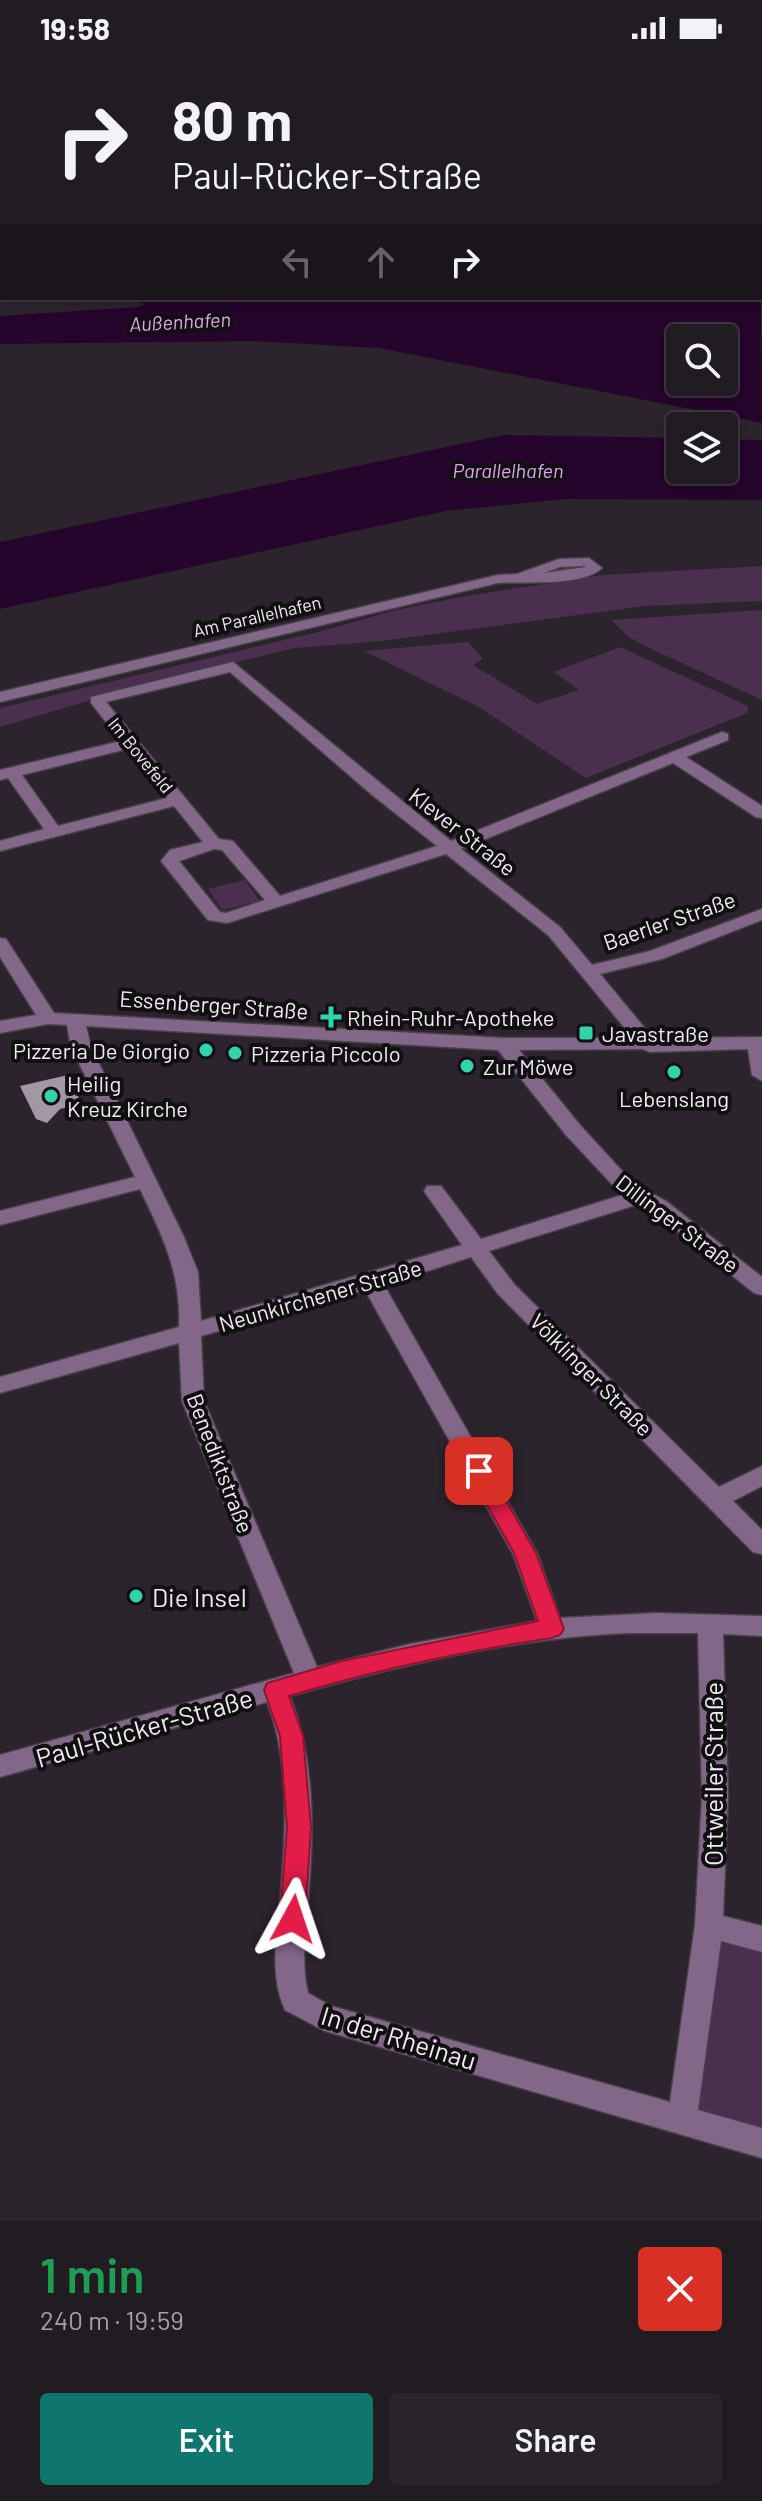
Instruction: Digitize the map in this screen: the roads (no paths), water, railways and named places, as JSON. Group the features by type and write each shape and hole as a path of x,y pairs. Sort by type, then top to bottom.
{"street":[{"name":"Am Parallelhafen","path":"0,697 523,575"},
{"name":"Im Bovefeld","path":"233,667 96,700 214,844 227,845 277,903"},
{"name":"Klever Straße","path":"233,667 449,848 531,911 590,971 650,1046"},
{"path":"214,844 176,854 170,861 214,916 227,918 449,848 722,737"},
{"path":"54,832 6,774 131,743"},
{"path":"675,757 762,813"},
{"path":"0,846 177,800"},
{"name":"Baerler Straße","path":"590,971 656,955 762,914"},
{"path":"0,943 48,1018"},
{"name":"Essenberger Straße","path":"0,1027 48,1018 504,1044 650,1046 759,1043"},
{"name":"Benediktstraße","path":"75,1019 81,1047 173,1235 187,1272 191,1303 189,1333 193,1401 309,1679"},
{"path":"759,1043 762,1075"},
{"name":"Dillinger Straße","path":"504,1044 573,1130 627,1189 659,1206 762,1288"},
{"path":"0,1218 146,1181"},
{"name":"Völklinger Straße","path":"434,1191 506,1289 762,1545"},
{"name":"Neunkirchener Straße","path":"0,1385 477,1250 638,1197"},
{"path":"371,1281 525,1553 552,1629"},
{"path":"718,1498 762,1475"},
{"name":"Paul-Rücker-Straße","path":"0,1766 309,1679 502,1636 552,1629 710,1623 762,1626"},
{"name":"Ottweiler Straße","path":"682,2120 709,1925 715,1796 710,1623"},
{"name":"In der Rheinau","path":"275,1690 292,1736 299,1827 288,1974 295,2001 325,2018 762,2143"},
{"path":"709,1925 762,1939"}],"water":[{"name":"Außenhafen","path":"132,300 761,300 762,423 738,418 738,412 706,412 379,348 254,341 0,344 0,316 146,304"},
{"name":"Parallelhafen","path":"503,435 666,438 666,484 738,484 738,439 762,440 762,500 565,499 446,511 0,609 0,542"}],"place":[{"name":"Rhein-Ruhr-Apotheke","path":"331,1017"},
{"name":"Javastraße","path":"586,1033"},
{"name":"Pizzeria De Giorgio","path":"206,1050"},
{"name":"Pizzeria Piccolo","path":"235,1053"},
{"name":"Zur Möwe","path":"467,1066"},
{"name":"Lebenslang","path":"674,1072"},
{"name":"Heilig Kreuz Kirche","path":"51,1096"},
{"name":"Die Insel","path":"136,1596"}]}
